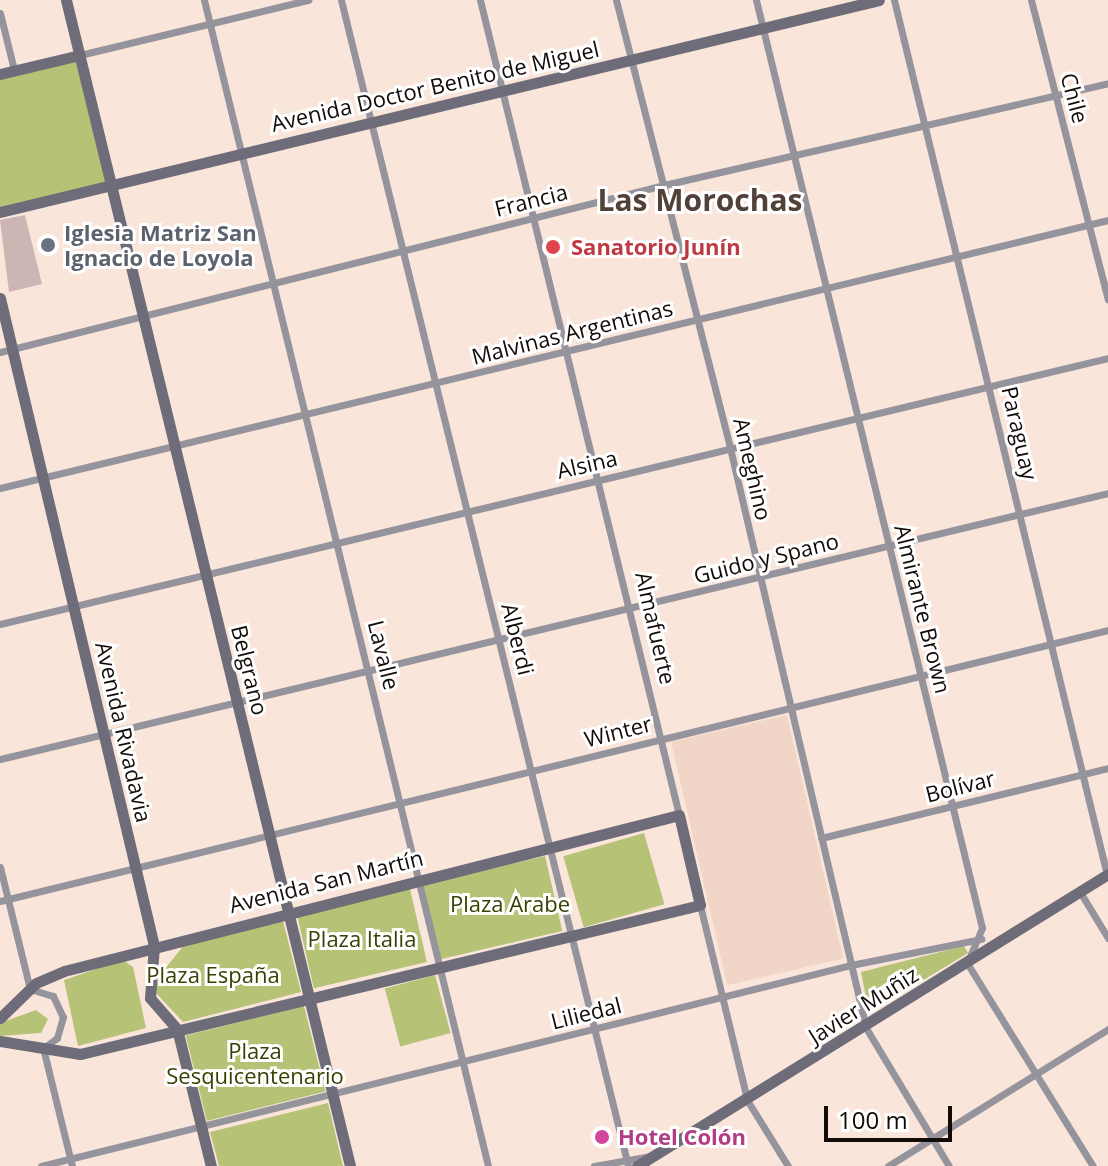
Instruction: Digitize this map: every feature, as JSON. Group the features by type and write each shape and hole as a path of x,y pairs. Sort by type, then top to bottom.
{"main road":[{"name":"Belgrano","path":"66,0 350,1166"},
{"name":"Avenida Doctor Benito de Miguel","path":"0,212 879,0"},
{"path":"0,74 80,55"},
{"name":"Avenida Rivadavia","path":"0,298 6,350 44,478 154,946 150,998 177,1029 211,1166"},
{"name":"Avenida San Martín","path":"0,1018 30,989 64,971 288,911 679,815"},
{"name":"Almafuerte","path":"679,815 700,905"},
{"name":"Javier Muñiz","path":"637,1166 866,1028 1108,874"},
{"path":"0,1041 72,1055 309,995 700,905"}],"street":[{"name":"Lavalle","path":"204,0 488,1166"},
{"path":"80,55 308,0"},
{"name":"Alberdi","path":"341,0 626,1162"},
{"name":"Almafuerte","path":"480,0 601,479 679,815"},
{"name":"Ameghino","path":"616,0 730,448 866,1028 949,1166"},
{"name":"Almirante Brown","path":"756,0 921,675 981,939"},
{"name":"Paraguay","path":"894,0 961,254 1108,874"},
{"name":"Chile","path":"1031,0 1108,299"},
{"path":"0,13 14,70"},
{"name":"Francia","path":"6,350 664,185 1108,83"},
{"name":"Malvinas Argentinas","path":"0,488 1108,220"},
{"name":"Alsina","path":"0,624 1108,358"},
{"name":"Guido y Spano","path":"0,759 1108,493"},
{"name":"Winter","path":"4,900 1108,630"},
{"name":"Bolívar","path":"821,838 1108,768"},
{"path":"0,867 4,900 30,989 53,996 63,1017 57,1038 43,1048 72,1162"},
{"path":"1080,892 1108,938"},
{"name":"Almafuerte","path":"700,905 747,1100 788,1166"},
{"path":"981,939 967,963 1093,1166"},
{"name":"Liliedal","path":"41,1166 72,1162 201,1125 463,1063 851,965 981,939"},
{"path":"888,1166 1108,1029"},
{"path":"594,1166 656,1156"}],"shaded area":[{"path":"787,715 843,959 727,985 671,742"}],"green space":[{"path":"80,55 112,184 0,212 0,74"},
{"path":"644,833 664,904 584,927 563,856"},
{"name":"Plaza Arabe","path":"545,856 562,931 441,959 423,884"},
{"name":"Plaza Italia","path":"410,889 427,962 314,988 297,915"},
{"name":"Plaza España","path":"283,921 301,992 183,1022 155,992 160,975 185,944"},
{"path":"964,946 968,953 869,1013 861,972"},
{"path":"123,960 133,967 146,1028 78,1046 64,980"},
{"path":"435,975 451,1033 400,1046 385,988"},
{"name":"Plaza Sesquicentenario","path":"304,1006 325,1091 207,1121 186,1036"},
{"path":"36,1010 48,1019 41,1033 0,1036 0,1023"},
{"path":"328,1103 343,1166 219,1166 210,1132"}],"building":[{"path":"25,215 42,284 9,292 0,220"}],"place":[{"name":"Iglesia Matriz San Ignacio de Loyola","path":"48,245"},
{"name":"Sanatorio Junín","path":"553,247"},
{"name":"Hotel Colón","path":"602,1137"}],"district":[{"name":"Las Morochas","path":"700,200"}]}
